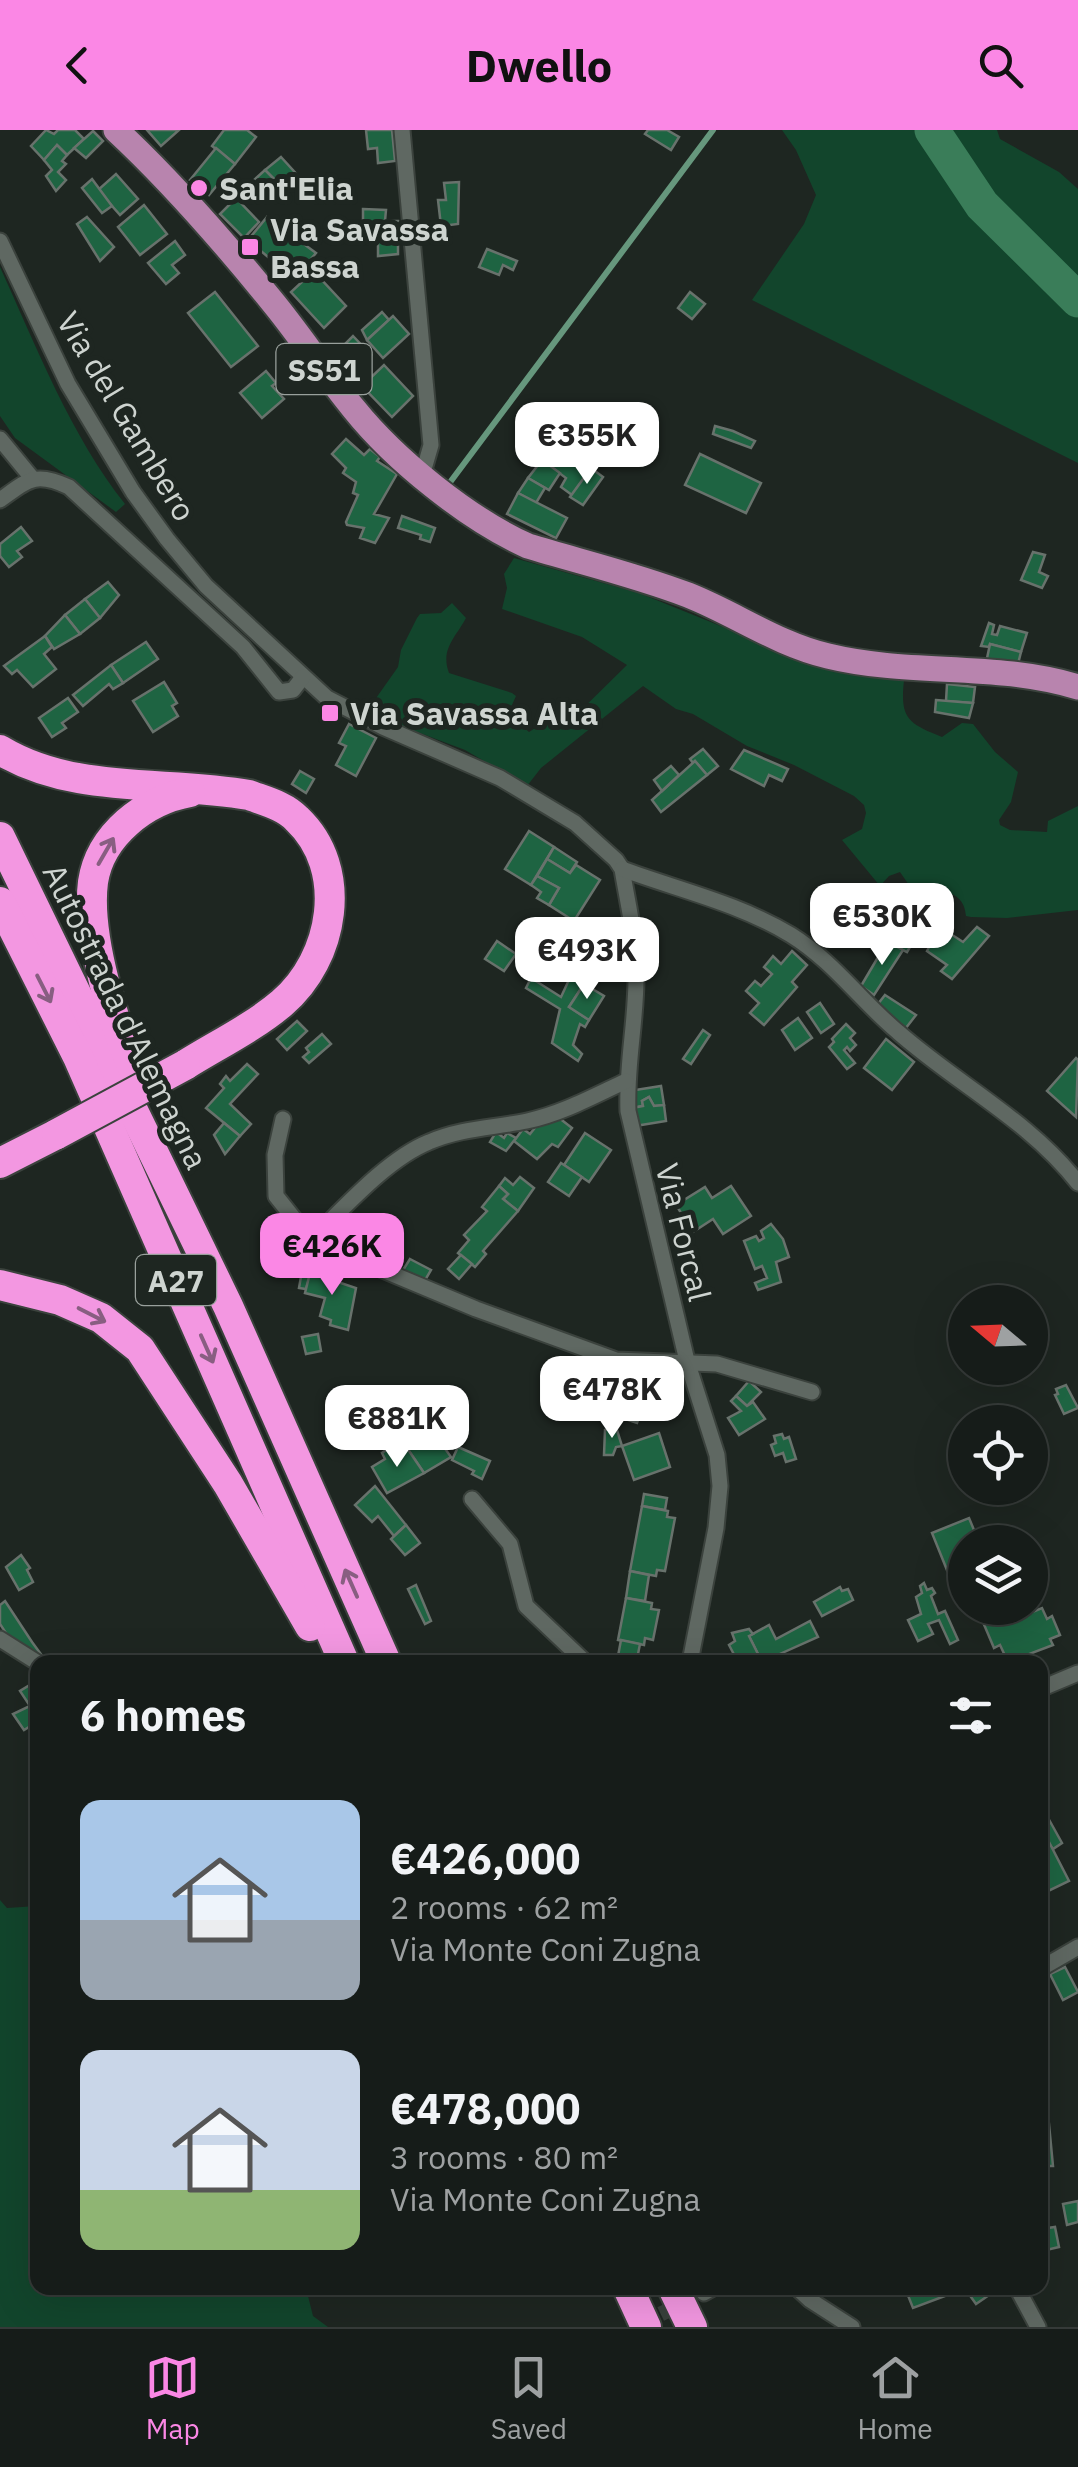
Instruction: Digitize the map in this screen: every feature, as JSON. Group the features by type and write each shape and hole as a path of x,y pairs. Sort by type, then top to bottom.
{"highway":[{"name":"A27","path":"0,750 26,764 74,778 212,789 250,795 276,805 297,819 314,843 326,870 330,898 328,928 318,956 282,1004 186,1064 0,1162"},
{"name":"A27","path":"212,789 160,800 120,829 97,866 93,898 107,995 131,1064 195,1200 228,1306"},
{"name":"Autostrada d'Alemagna","path":"0,837 228,1306 383,1655"},
{"name":"Autostrada d'Alemagna","path":"0,902 78,1057 341,1655"},
{"name":"A27","path":"0,1286 60,1300 100,1318 140,1349 228,1484 328,1655"},
{"path":"631,2295 646,2327"},
{"path":"676,2295 692,2327"}],"main road":[{"name":"SS51","path":"116,130 148,160 272,301 357,413 422,476 504,535 691,596 778,640 812,652 879,664 1025,676 1078,687"}],"street":[{"path":"402,130 432,446 422,476"},
{"name":"Via del Gambero","path":"0,241 68,384 167,540 206,586 328,698 383,728 500,778 576,823 622,869"},
{"path":"0,439 32,478"},
{"path":"0,500 32,478 49,478 87,502 243,647 279,692 293,690 303,677"},
{"path":"622,869 711,898 794,937 834,968 901,1036 1018,1123 1078,1183"},
{"name":"Via Forcal","path":"622,869 636,974 626,1081 628,1111 688,1361 717,1455 720,1486 716,1528 691,1655"},
{"path":"312,1240 349,1202 427,1142 474,1128 527,1121 575,1105 626,1081"},
{"path":"284,1119 275,1155 276,1196 312,1240 476,1309 616,1360 718,1364 812,1392"},
{"path":"472,1499 510,1544 526,1606 578,1655"},
{"path":"0,1639 30,1658"},
{"path":"1048,1686 1078,1673"},
{"path":"1048,1965 1078,1946"},
{"path":"805,2295 852,2327"},
{"path":"1021,2295 1038,2327"}],"green space":[{"path":"782,130 915,130 974,217 1078,318 1078,463 752,300 804,224 816,195 796,150"},
{"path":"943,130 997,130 1000,139 1059,172 1078,189 1078,286 990,200"},
{"path":"0,267 71,420 125,504 116,512 15,438 0,416"},
{"path":"514,558 639,593 832,671 904,680 903,703 914,723 942,737 962,723 973,724 995,752 1018,772 1011,802 999,820 1000,825 1010,830 1047,832 1048,821 1078,806 1078,910 1007,918 971,917 966,916 964,906 953,895 911,888 900,872 889,876 880,886 842,840 862,829 866,813 854,796 676,709 643,686 541,768 527,786 465,750 375,716 374,701 398,667 401,650 417,618 420,614 441,613 452,603 466,618 448,650 449,673 512,693 516,696 508,714 529,732 551,718 568,723 627,665 582,637 502,609 507,588 504,574"},
{"path":"0,1900 7,1908 30,1906 30,2295 308,2295 313,2316 328,2327 0,2327"}],"building":[{"path":"46,130 54,134 58,130 75,130 84,139 67,155 57,145 44,160 31,146"},
{"path":"147,130 179,130 161,146"},
{"path":"224,130 247,130 256,137 235,164 212,146"},
{"path":"366,130 392,130 395,161 378,163 377,148 368,149"},
{"path":"648,130 667,130 679,137 671,150 645,134"},
{"path":"93,131 103,141 86,158 74,148"},
{"path":"57,145 67,155 62,161 66,164 58,172 66,180 56,191 46,176 52,170 44,160"},
{"path":"216,148 235,164 209,195 190,180"},
{"path":"281,157 301,179 278,200 266,193 277,182 265,170"},
{"path":"265,170 277,182 266,193 254,180"},
{"path":"116,174 138,199 120,215 98,190"},
{"path":"92,179 112,206 102,213 82,188"},
{"path":"459,182 458,224 441,226 438,200 446,200 444,183"},
{"path":"236,198 259,222 244,238 220,214"},
{"path":"144,205 167,234 140,255 118,227"},
{"path":"363,209 386,210 385,221 398,221 398,254 378,256 378,243 369,243 369,222 363,222"},
{"path":"87,217 114,247 100,261 77,224"},
{"path":"267,217 316,253 294,279 248,240"},
{"path":"175,241 185,255 172,265 179,273 166,284 148,263"},
{"path":"487,249 517,261 513,270 503,265 499,275 479,267"},
{"path":"317,268 324,274 320,278 346,306 324,328 291,292"},
{"path":"215,292 258,346 231,367 188,313"},
{"path":"690,292 705,304 692,319 678,308"},
{"path":"382,312 389,320 367,340 362,330"},
{"path":"393,316 409,334 383,358 367,340"},
{"path":"353,336 371,355 353,372 335,354"},
{"path":"384,365 413,396 392,417 362,386"},
{"path":"266,371 276,383 272,386 284,399 262,418 240,393"},
{"path":"582,405 618,431 572,495 561,487 566,478 542,460"},
{"path":"715,426 755,441 751,448 713,434"},
{"path":"346,439 364,455 370,449 380,457 377,461 397,474 374,514 389,518 375,543 360,538 364,528 346,522 358,495 353,493 356,482 343,473 346,468 332,454"},
{"path":"700,454 761,483 746,513 685,485"},
{"path":"542,460 560,473 549,490 528,478"},
{"path":"591,468 603,477 583,505 570,497"},
{"path":"528,478 545,488 536,503 518,493"},
{"path":"518,493 567,518 556,538 507,514"},
{"path":"402,516 435,528 430,542 398,528"},
{"path":"21,527 32,541 17,551 22,557 9,567 0,556 0,544"},
{"path":"1033,552 1045,555 1039,572 1048,576 1042,588 1021,580"},
{"path":"108,582 119,595 100,618 85,599"},
{"path":"85,599 100,618 80,634 65,615"},
{"path":"65,615 80,634 54,649 45,636"},
{"path":"989,623 994,625 992,634 997,635 1000,626 1027,633 1021,652 990,644 981,646"},
{"path":"45,636 52,647 44,654 56,669 33,687 17,670 12,674 4,666"},
{"path":"146,642 158,659 123,683 111,665"},
{"path":"990,644 1021,652 1017,668 986,663"},
{"path":"111,665 123,683 113,689 109,684 83,706 73,695"},
{"path":"164,682 177,703 172,706 178,716 153,732 133,701"},
{"path":"947,684 975,687 973,703 946,701"},
{"path":"68,698 78,712 62,723 66,728 52,737 39,718"},
{"path":"936,700 973,703 969,718 935,712"},
{"path":"349,724 376,738 356,776 336,765 346,746 339,743"},
{"path":"703,749 718,766 707,775 690,759"},
{"path":"744,750 788,769 782,781 769,775 764,786 731,769"},
{"path":"695,761 707,775 661,812 652,800"},
{"path":"671,766 679,775 662,791 654,780"},
{"path":"300,771 314,779 306,793 292,784"},
{"path":"529,831 554,847 531,885 505,869"},
{"path":"554,847 577,862 570,873 547,859"},
{"path":"547,859 570,873 576,865 600,880 574,921 549,905 559,888 537,876"},
{"path":"537,876 559,888 549,905 537,898 541,892 531,885"},
{"path":"904,917 922,927 907,952 887,942"},
{"path":"940,927 963,942 977,927 989,936 952,979 941,971 947,965 927,951"},
{"path":"497,941 516,954 504,971 485,959"},
{"path":"887,942 903,950 874,995 861,986"},
{"path":"792,951 807,965 792,982 797,987 764,1025 750,1013 759,1003 746,991 755,981 761,986 772,974 764,967 773,956 781,964"},
{"path":"575,967 586,973 581,982 584,984 569,1007 589,1020 585,1027 580,1024 573,1045 582,1054 578,1061 552,1043 560,1009 526,988 531,978 561,997"},
{"path":"584,984 604,996 589,1020 569,1007"},
{"path":"885,995 916,1015 902,1033 874,1009"},
{"path":"820,1003 834,1024 821,1033 807,1012"},
{"path":"798,1018 812,1038 795,1050 782,1030"},
{"path":"297,1021 307,1031 287,1050 277,1039"},
{"path":"846,1024 855,1033 850,1038 856,1045 850,1051 847,1047 844,1050 855,1063 847,1069 829,1047"},
{"path":"703,1030 710,1035 691,1064 683,1059"},
{"path":"322,1034 331,1044 309,1063 303,1057 309,1052 306,1048"},
{"path":"886,1039 914,1062 892,1090 864,1068"},
{"path":"1078,1060 1076,1117 1047,1091"},
{"path":"247,1064 258,1074 230,1104 251,1124 240,1136 206,1108 224,1088 220,1084 226,1076 230,1081"},
{"path":"661,1086 664,1105 654,1106 649,1097 642,1101 643,1106 632,1108 629,1091"},
{"path":"649,1097 654,1106 664,1105 666,1121 635,1126 632,1108 643,1106 642,1101"},
{"path":"554,1114 572,1128 558,1147 552,1144 537,1159 514,1141 523,1129 530,1134 541,1120"},
{"path":"224,1123 240,1136 225,1154 214,1135"},
{"path":"496,1132 504,1138 507,1133 516,1138 506,1151 490,1142"},
{"path":"585,1133 611,1150 589,1182 564,1165"},
{"path":"561,1163 582,1177 569,1196 548,1182"},
{"path":"520,1177 534,1188 518,1211 503,1199 508,1194 499,1186 505,1178 513,1185"},
{"path":"499,1186 508,1194 503,1199 518,1211 483,1251 486,1254 475,1267 458,1253 469,1240 464,1235 487,1211 482,1207"},
{"path":"731,1186 751,1216 723,1234 713,1219 693,1232 676,1205 705,1187 712,1198"},
{"path":"771,1224 783,1239 789,1257 776,1262 781,1282 758,1290 755,1283 767,1278 762,1266 755,1269 744,1241 756,1236 759,1241 764,1238 761,1231"},
{"path":"305,1254 315,1258 306,1289 299,1288"},
{"path":"461,1255 472,1264 459,1279 448,1269"},
{"path":"410,1259 431,1270 424,1282 403,1270"},
{"path":"311,1269 332,1274 332,1280 356,1288 348,1330 330,1325 331,1320 320,1316 325,1298 305,1293"},
{"path":"318,1334 321,1351 306,1354 302,1337"},
{"path":"622,1380 649,1389 637,1423 610,1414"},
{"path":"749,1381 761,1392 747,1406 736,1396"},
{"path":"1066,1385 1078,1408 1064,1414 1055,1395 1056,1389"},
{"path":"736,1396 747,1406 753,1402 765,1419 739,1435 728,1418 741,1411 731,1401"},
{"path":"616,1427 622,1446 616,1447 613,1455 604,1455 605,1430"},
{"path":"434,1433 451,1457 424,1473 407,1448"},
{"path":"659,1433 670,1467 634,1480 622,1446"},
{"path":"782,1434 784,1439 789,1437 796,1459 786,1462 783,1453 775,1456 771,1445 776,1443 774,1436"},
{"path":"458,1447 490,1461 482,1479 452,1460"},
{"path":"389,1448 395,1456 407,1448 424,1473 387,1493 372,1467 385,1459 382,1453"},
{"path":"375,1486 406,1525 394,1536 378,1516 372,1522 355,1505"},
{"path":"644,1494 667,1498 665,1510 642,1506"},
{"path":"642,1506 668,1511 667,1517 675,1518 665,1571 657,1570 656,1576 630,1571"},
{"path":"969,1518 972,1525 952,1525"},
{"path":"406,1525 420,1543 405,1555 391,1539"},
{"path":"948,1527 948,1573 932,1533"},
{"path":"21,1555 33,1582 19,1590 6,1567"},
{"path":"630,1571 649,1575 645,1601 626,1598"},
{"path":"924,1583 927,1590 932,1588 938,1614 945,1611 958,1640 950,1644 939,1620 928,1624 933,1634 918,1641 908,1620 921,1614 916,1597 922,1593 920,1586"},
{"path":"416,1585 431,1621 425,1624 408,1589"},
{"path":"840,1587 842,1591 848,1589 853,1600 822,1616 814,1602"},
{"path":"626,1598 652,1603 651,1609 659,1610 653,1640 645,1638 644,1645 618,1640"},
{"path":"5,1601 42,1655 30,1655 13,1644 0,1624 0,1605"},
{"path":"1052,1616 1060,1635 1050,1639 1053,1645 1027,1655 1005,1655 1000,1645 994,1648 984,1625 1048,1625"},
{"path":"810,1621 818,1637 778,1655 758,1655 749,1636 769,1625 776,1639"},
{"path":"749,1629 758,1655 734,1655 729,1645 735,1641 732,1633"},
{"path":"621,1640 640,1644 638,1655 618,1655"},
{"path":"30,1685 30,1706 20,1691"},
{"path":"30,1706 30,1728 24,1730 13,1714"},
{"path":"1048,1818 1062,1843 1053,1849 1048,1842"},
{"path":"1048,1840 1069,1881 1048,1891"},
{"path":"1065,1967 1078,1992 1063,2000 1050,1974"},
{"path":"1049,2124 1053,2166 1048,2166"},
{"path":"1078,2201 1078,2222 1067,2225 1063,2204"},
{"path":"1055,2227 1059,2247 1048,2250 1048,2228"},
{"path":"908,2295 948,2295 913,2308"},
{"path":"970,2295 989,2295 976,2304"}],"waterway":[{"path":"451,481 713,130"},
{"path":"932,130 982,205 1078,300"}],"tunnel":[{"path":"640,2324 700,2295"}],"place":[{"name":"Sant'Elia","path":"199,188"},
{"name":"Via Savassa Bassa","path":"250,247"},
{"name":"Via Savassa Alta","path":"330,713"}]}
